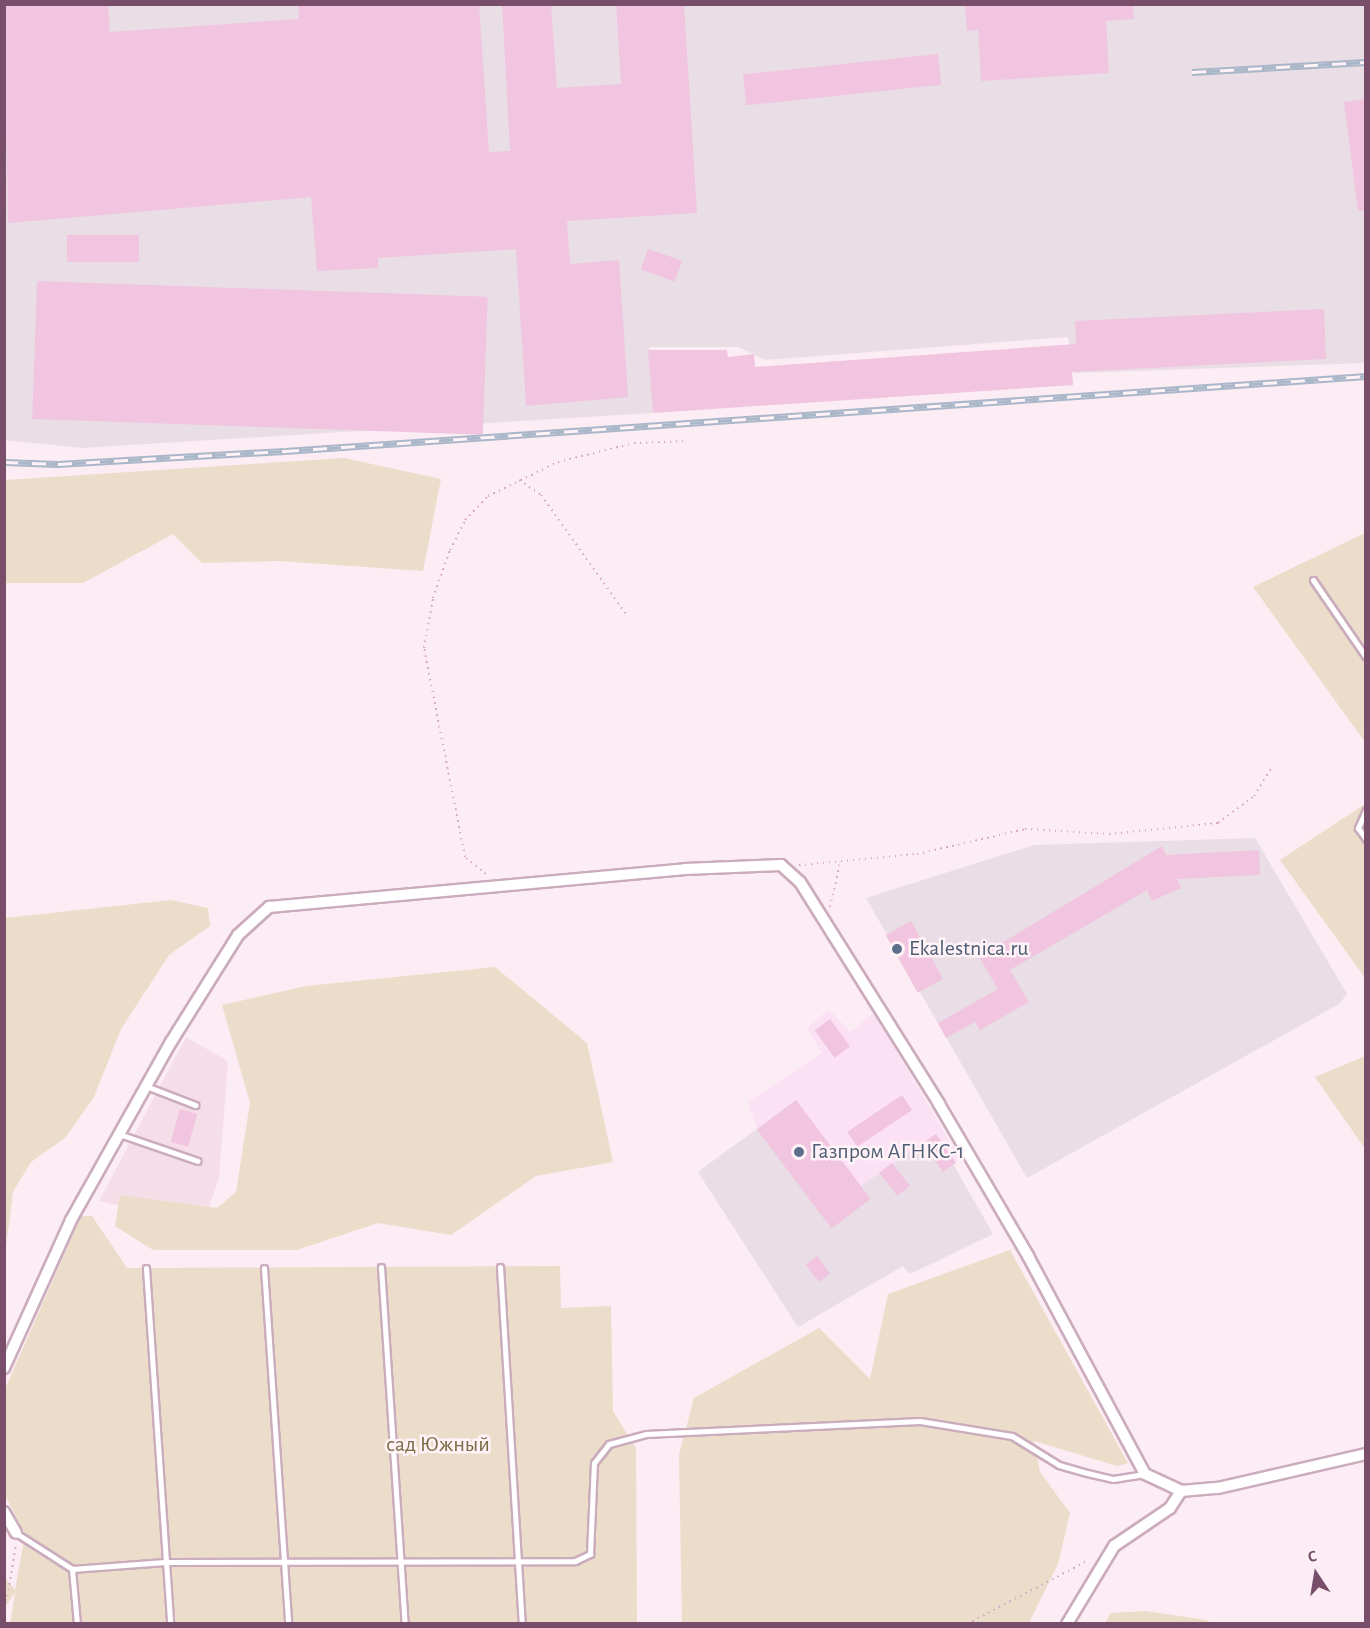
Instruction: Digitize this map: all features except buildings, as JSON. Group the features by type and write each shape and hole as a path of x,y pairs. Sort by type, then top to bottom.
{"street":[{"path":"4,1368 71,1220 146,1086 238,935 268,907 781,865 826,924 1028,1256 1145,1474 1181,1491 1309,1471 1365,1454"},
{"path":"1067,1623 1114,1546 1170,1508 1181,1491"},
{"path":"4,1512 16,1533"}],"lane":[{"path":"1313,580 1365,657"},
{"path":"1365,810 1358,828 1365,839"},
{"path":"146,1086 195,1105"},
{"path":"119,1134 198,1161"},
{"path":"500,1266 522,1623"},
{"path":"381,1267 405,1623"},
{"path":"146,1268 170,1623"},
{"path":"264,1268 288,1623"},
{"path":"16,1533 72,1569 165,1562 575,1561 590,1554 594,1463 609,1444 646,1434 920,1421 1012,1436 1059,1465 1087,1473 1113,1479 1145,1474"},
{"path":"72,1569 77,1623"}],"path":[{"path":"502,888 465,857 424,648 433,598 465,520 488,496 519,480 596,450 683,441"},
{"path":"519,480 541,495 626,614"},
{"path":"781,865 840,863 917,854 1025,829 1130,833 1218,823 1254,796 1271,769"},
{"path":"826,924 840,863"},
{"path":"4,1614 16,1533"},
{"path":"967,1623 1114,1546"}],"shaded area":[{"path":"5,5 1365,5 1365,363 1075,373 1068,337 765,360 738,347 649,347 653,413 81,448 5,440"},
{"path":"1255,838 1347,994 1339,1004 1027,1178 866,898 1034,845"},
{"path":"829,1009 850,1032 874,1013 960,1159 952,1165 993,1234 910,1274 903,1266 798,1327 698,1172 757,1130 748,1102 822,1053 807,1028"},
{"path":"186,1037 228,1061 219,1178 203,1225 99,1201"},
{"path":"796,1100 861,1186 936,1134 993,1234 910,1274 903,1266 798,1327 698,1172"}],"green space":[{"path":"344,458 441,479 423,571 278,561 202,563 173,534 83,583 5,583 5,480"},
{"path":"1365,533 1365,742 1253,587"},
{"path":"1365,804 1365,978 1280,860"},
{"path":"171,900 208,908 210,926 169,955 121,1029 94,1097 65,1138 31,1162 13,1192 5,1255 5,918"},
{"path":"495,967 587,1043 613,1162 536,1176 451,1235 378,1223 297,1250 153,1250 115,1226 120,1195 217,1208 236,1192 250,1103 222,1005 306,986"},
{"path":"1365,1056 1366,1145 1363,1146 1315,1077"},
{"name":"сад Южный","path":"81,1216 92,1216 127,1268 560,1266 561,1308 611,1306 613,1411 636,1448 637,1623 10,1624 15,1593 5,1607 5,1578 15,1590 25,1534 5,1495 5,1389"},
{"path":"1010,1250 1128,1463 1117,1466 1034,1441 1040,1472 1070,1513 1058,1564 1029,1623 682,1624 679,1455 694,1398 819,1328 870,1379 888,1294"},
{"path":"1146,1611 1206,1620 1211,1623 1105,1623 1111,1613"}],"railway":[{"path":"1192,72 1366,62"},
{"path":"4,462 58,464 285,451 1366,376"}],"place":[{"name":"Ekalestnica.ru","path":"897,949"},
{"name":"Газпром АГНКС-1","path":"799,1152"}]}
